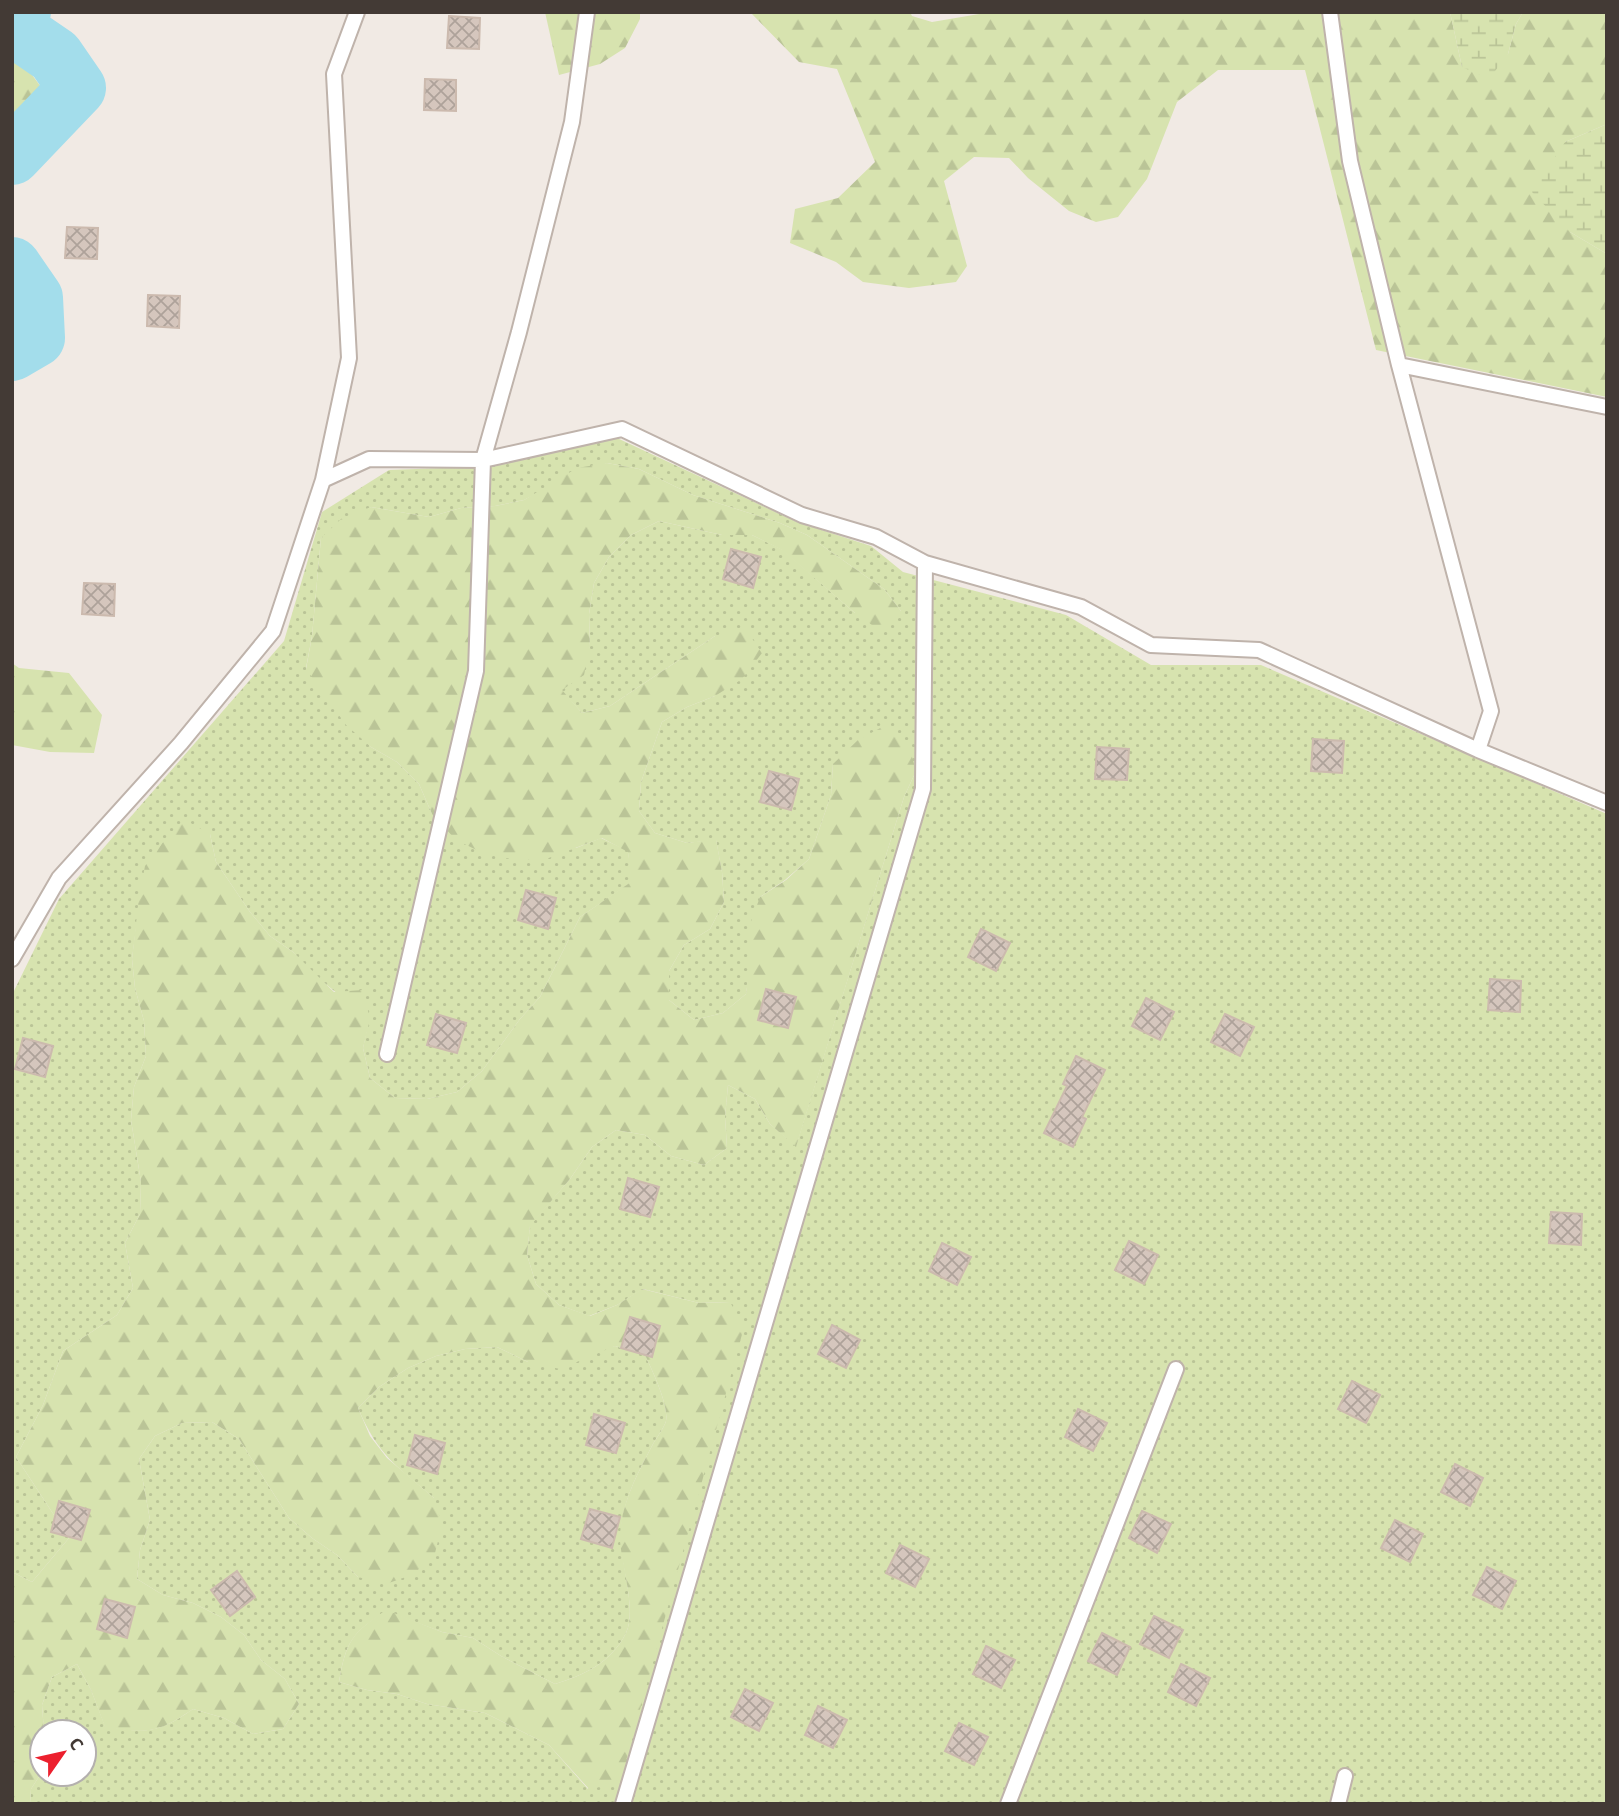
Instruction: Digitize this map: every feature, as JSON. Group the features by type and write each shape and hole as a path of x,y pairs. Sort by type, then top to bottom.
{"lane":[{"path":"12,959 60,878 181,743 273,631 323,480 349,358 334,74 357,12"},
{"path":"387,1054 477,671 483,460 519,332 572,121 587,12"},
{"path":"1329,12 1350,161 1399,365 1491,711 1478,750"},
{"path":"1399,365 1607,407"},
{"path":"323,480 369,460 483,460 622,429 802,515 876,537 925,563 1081,607 1151,645 1259,650 1478,750 1607,803"},
{"path":"623,1804 923,789 925,563"},
{"path":"1008,1804 1176,1369"},
{"path":"1338,1804 1345,1776"}],"green space":[{"path":"545,12 640,12 640,19 625,48 600,64 559,75"},
{"path":"750,12 910,12 912,16 932,22 991,12 1450,12 1462,67 1508,54 1516,24 1523,12 1607,12 1607,124 1565,142 1570,232 1607,254 1607,397 1376,350 1305,70 1218,70 1177,102 1147,179 1118,217 1096,222 1069,211 1028,178 1009,158 974,157 944,181 967,266 956,282 909,288 863,282 836,262 790,243 795,209 838,198 875,162 837,69 799,62"},
{"path":"1450,12 1523,12 1516,24 1508,54 1489,79 1462,67"},
{"path":"12,48 41,87 26,115 12,129"},
{"path":"1607,124 1607,254 1570,232 1532,192 1565,142"},
{"path":"617,438 797,522 871,546 903,572 1066,615 1151,665 1261,665 1607,814 1607,1804 30,1804 32,1788 98,1788 98,1718 43,1718 42,1705 52,1677 77,1664 105,1726 152,1730 193,1709 224,1718 253,1734 283,1729 299,1704 285,1679 261,1660 244,1635 221,1617 193,1603 163,1595 137,1579 140,1550 150,1520 139,1459 155,1436 182,1423 212,1422 239,1439 289,1518 337,1555 358,1577 434,1498 389,1459 365,1424 358,1408 379,1387 408,1368 436,1356 465,1349 497,1347 528,1362 615,1346 645,1355 652,1369 663,1397 666,1421 636,1478 623,1513 621,1539 630,1612 626,1633 605,1660 555,1684 473,1638 442,1632 386,1611 352,1639 339,1682 367,1690 397,1694 427,1704 485,1713 549,1745 588,1789 730,1302 699,1303 643,1289 617,1305 589,1316 559,1305 536,1284 527,1255 530,1225 570,1179 592,1147 616,1130 645,1135 671,1156 704,1165 727,1148 725,1117 728,1085 755,1099 770,1124 796,1146 904,797 916,771 833,764 831,795 809,859 760,897 746,994 723,1013 694,1020 669,1000 669,971 684,945 710,929 724,902 722,872 716,840 687,843 655,833 639,811 641,782 662,722 687,707 715,696 715,636 610,706 582,713 561,690 590,647 589,614 594,583 609,557 631,535 659,521 722,535 752,535 783,550 855,613 901,611 884,589 807,535 780,523 693,495 639,469 607,463 524,500 495,506 461,508 429,517 371,507 321,538 312,636 306,668 371,747 397,762 419,784 432,814 576,848 601,838 628,851 632,882 580,917 540,997 520,1019 482,1071 457,1092 427,1099 395,1098 370,1078 363,1048 369,1019 312,973 293,952 270,936 216,862 210,834 136,928 132,959 135,988 144,1021 146,1056 134,1087 131,1120 141,1182 140,1214 125,1243 133,1288 117,1315 63,1351 43,1405 16,1457 69,1538 32,1582 12,1572 12,995 59,899 284,641 322,512 389,470 470,467"},
{"path":"607,463 639,469 693,495 780,523 807,535 884,589 901,611 879,630 855,613 782,550 752,535 722,535 659,521 631,535 609,557 594,583 589,614 590,647 584,675 562,690 582,713 610,706 715,636 745,628 762,653 742,679 715,696 687,707 662,722 641,782 639,811 655,833 687,843 716,839 722,872 724,902 710,929 684,945 669,971 669,1000 694,1020 723,1013 746,994 749,927 760,897 786,880 809,859 831,795 833,764 858,740 884,726 908,743 916,771 904,797 796,1147 770,1124 755,1099 728,1085 725,1117 727,1148 704,1165 671,1156 645,1135 616,1130 592,1147 570,1179 530,1226 527,1255 536,1284 559,1305 590,1316 617,1305 642,1289 699,1303 730,1302 744,1327 620,1783 589,1789 549,1745 485,1713 427,1704 397,1694 367,1690 339,1682 352,1639 365,1625 386,1610 442,1632 473,1638 555,1684 605,1660 626,1633 630,1612 620,1539 623,1513 636,1478 666,1421 663,1397 652,1369 645,1355 615,1346 560,1369 528,1362 497,1347 465,1349 436,1356 408,1368 379,1387 358,1408 370,1436 387,1458 434,1498 442,1525 435,1553 414,1574 386,1584 358,1577 337,1555 289,1518 239,1439 212,1422 182,1423 155,1436 139,1459 150,1520 140,1550 137,1579 163,1595 193,1603 221,1617 244,1635 261,1660 285,1679 299,1704 283,1729 253,1734 224,1718 193,1709 171,1723 152,1730 132,1731 105,1727 91,1690 77,1664 52,1677 42,1705 43,1718 28,1718 30,1804 12,1804 12,1572 32,1582 69,1538 16,1457 43,1405 63,1351 117,1315 133,1288 125,1243 140,1214 141,1182 131,1120 134,1087 146,1056 144,1021 135,988 132,959 145,866 185,820 210,834 216,862 270,936 293,952 334,992 363,990 370,1019 363,1048 370,1078 395,1098 427,1099 457,1092 482,1071 520,1019 540,997 580,917 631,882 628,852 602,838 546,859 517,860 485,854 456,840 432,814 419,784 397,762 371,747 346,725 306,669 312,636 321,538 342,518 371,507 429,517 461,508 495,506 524,500 577,468"},
{"path":"12,663 19,668 69,673 102,715 94,753 50,752 12,745"}],"building":[{"path":"449,16 480,18 479,49 447,48"},
{"path":"425,79 456,80 456,111 424,110"},
{"path":"67,227 98,228 97,259 65,258"},
{"path":"148,295 180,296 179,328 147,326"},
{"path":"731,549 761,557 753,588 723,579"},
{"path":"84,583 115,584 114,616 82,614"},
{"path":"1313,739 1344,741 1342,773 1311,771"},
{"path":"1097,747 1129,749 1127,780 1095,779"},
{"path":"769,771 799,779 791,810 760,802"},
{"path":"526,890 556,898 548,929 518,920"},
{"path":"981,929 1010,943 996,971 968,957"},
{"path":"1490,979 1521,981 1520,1012 1488,1010"},
{"path":"766,989 796,997 788,1028 758,1020"},
{"path":"1146,998 1174,1012 1160,1040 1132,1026"},
{"path":"436,1014 466,1023 457,1053 427,1045"},
{"path":"1225,1014 1254,1027 1240,1056 1211,1042"},
{"path":"23,1038 53,1046 45,1077 15,1069"},
{"path":"1076,1056 1105,1070 1082,1117 1086,1119 1073,1147 1044,1133 1067,1086 1063,1084"},
{"path":"628,1178 659,1187 650,1217 620,1209"},
{"path":"1551,1212 1582,1214 1581,1245 1549,1243"},
{"path":"1129,1241 1158,1255 1144,1284 1115,1270"},
{"path":"942,1243 971,1257 957,1285 929,1271"},
{"path":"630,1317 660,1326 652,1357 621,1348"},
{"path":"832,1325 860,1340 846,1368 818,1354"},
{"path":"1352,1381 1380,1395 1366,1423 1338,1409"},
{"path":"1078,1409 1107,1423 1093,1451 1065,1437"},
{"path":"594,1414 625,1423 616,1453 586,1445"},
{"path":"415,1435 445,1443 437,1474 407,1465"},
{"path":"1455,1464 1483,1478 1470,1506 1441,1492"},
{"path":"59,1501 90,1510 81,1540 51,1532"},
{"path":"590,1509 620,1517 612,1548 581,1539"},
{"path":"1142,1511 1171,1524 1157,1553 1129,1538"},
{"path":"1395,1520 1423,1534 1410,1562 1381,1548"},
{"path":"900,1545 929,1559 915,1587 886,1573"},
{"path":"1487,1567 1516,1581 1502,1609 1473,1595"},
{"path":"237,1571 255,1597 230,1616 211,1590"},
{"path":"105,1599 135,1607 127,1638 97,1629"},
{"path":"1154,1616 1183,1630 1169,1658 1140,1644"},
{"path":"1102,1633 1130,1647 1117,1675 1088,1661"},
{"path":"986,1646 1015,1660 1001,1688 973,1674"},
{"path":"1181,1664 1210,1678 1196,1706 1168,1692"},
{"path":"745,1689 773,1703 759,1731 731,1717"},
{"path":"818,1706 847,1720 833,1748 805,1735"},
{"path":"959,1723 988,1737 974,1765 945,1751"}],"waterway":[{"path":"12,156 77,88 55,56 14,28 22,12"},
{"path":"12,266 34,298 36,338 12,352"}]}
